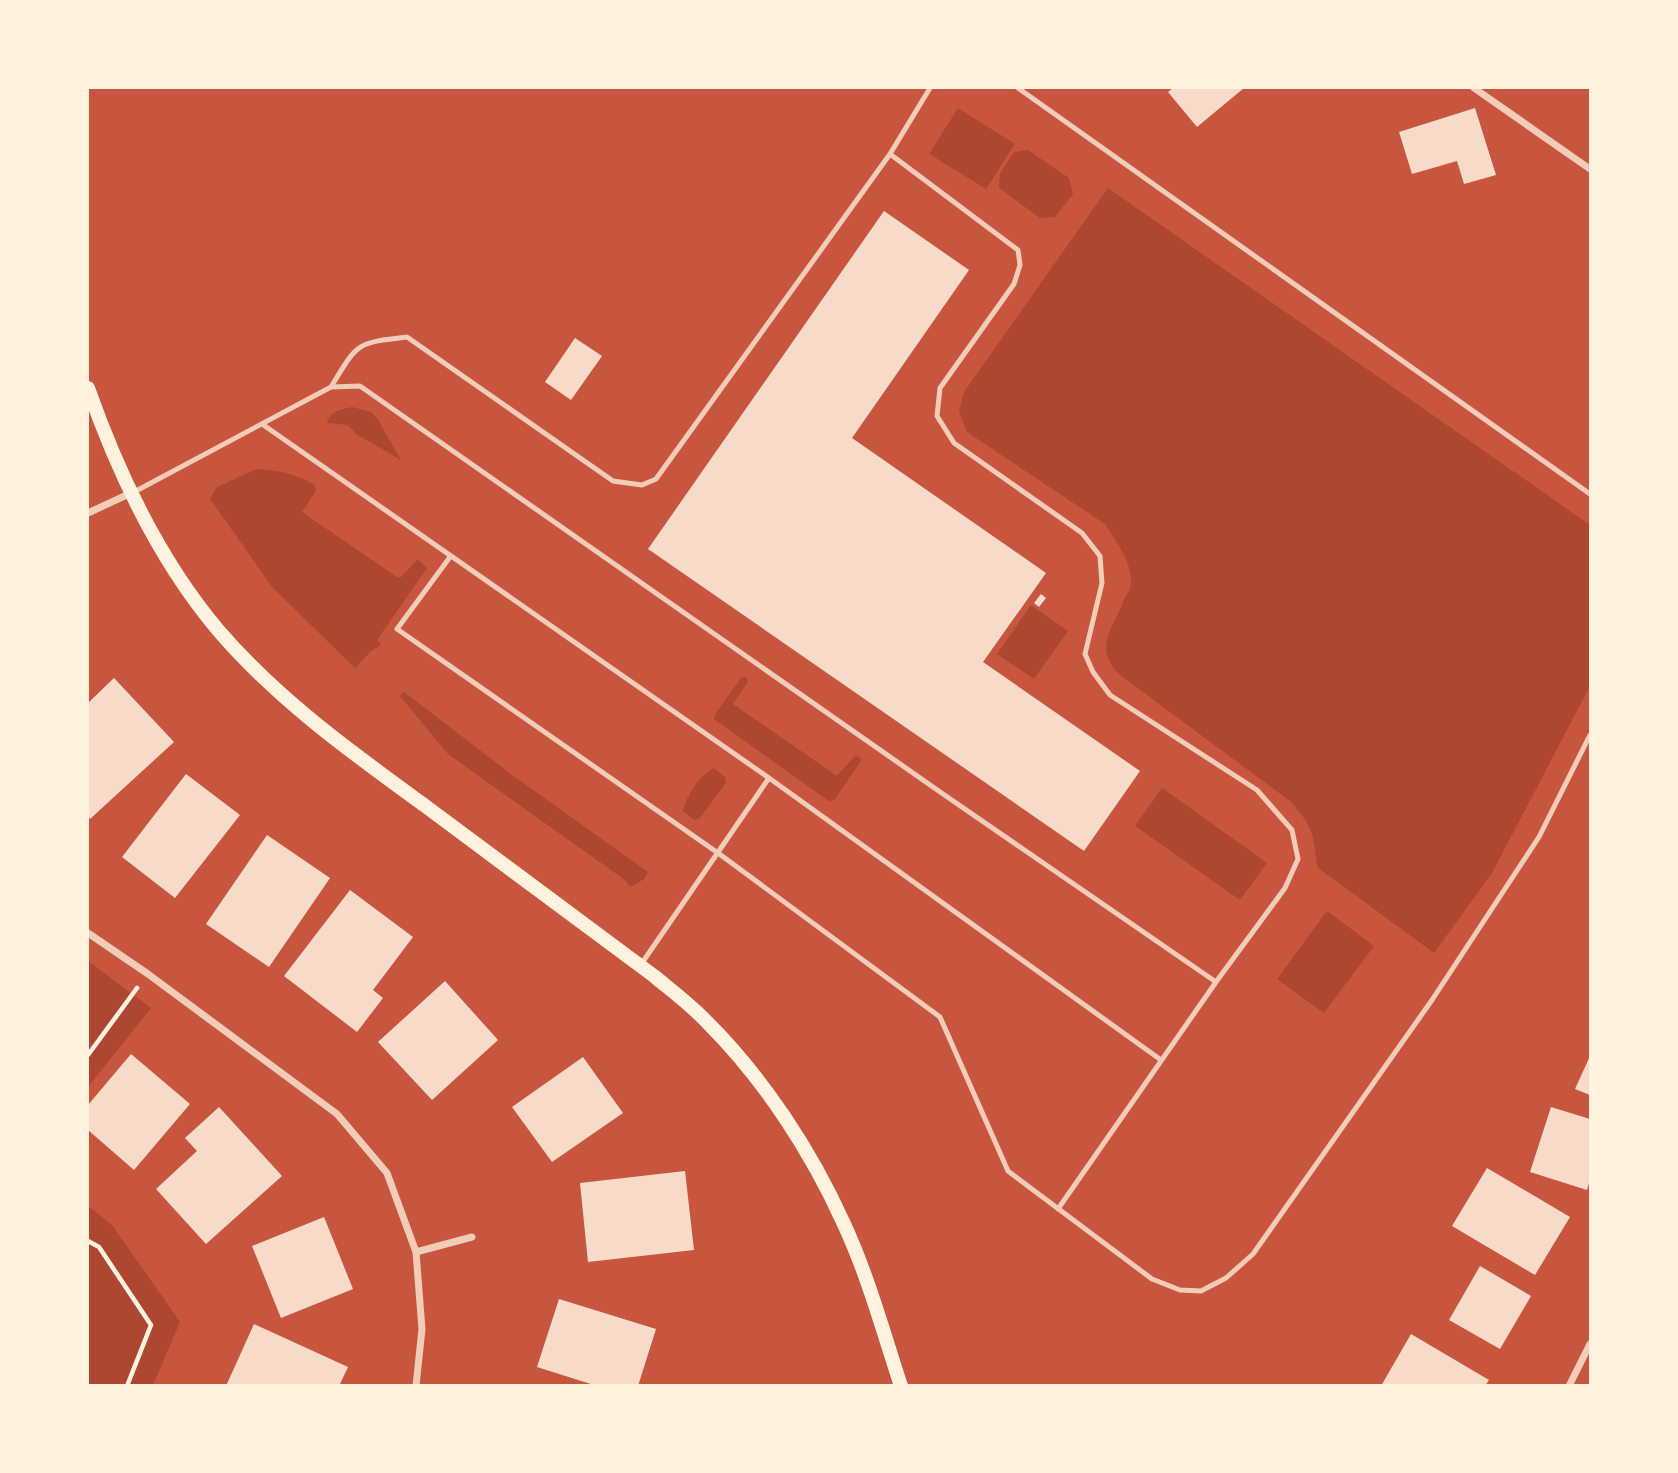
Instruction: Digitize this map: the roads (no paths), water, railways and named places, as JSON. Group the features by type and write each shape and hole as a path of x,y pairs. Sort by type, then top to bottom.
{"main road":[{"path":"88,388 100,424 131,493 171,564 217,629 259,674 322,730 640,966 706,1021 756,1077 804,1148 844,1224 873,1294 901,1385"}],"street":[{"path":"1474,88 1591,169"},
{"path":"88,513 131,493"},
{"path":"88,933 148,974 337,1114 387,1173 416,1252 422,1329 416,1385"},
{"path":"416,1252 472,1237"},
{"path":"1569,1385 1591,1344"}],"lane":[{"path":"331,387 353,350 372,341 407,337 613,481 642,485 656,480 890,154 930,88"},
{"path":"1017,88 1591,494"},
{"path":"890,154 1018,250 1020,265 1014,284 940,388 937,416 954,443 1082,533 1100,556 1102,583 1085,654 1093,672 1110,695 1258,790 1292,830 1297,859 1285,888 1058,1209"},
{"path":"131,493 331,387 360,386 1216,982"},
{"path":"262,424 769,778 1161,1060"},
{"path":"450,557 397,629 718,853 940,1017 1008,1171 1152,1279 1180,1290 1201,1291 1226,1278 1253,1254 1432,1000 1539,837 1591,735"},
{"path":"640,966 769,778"}]}
